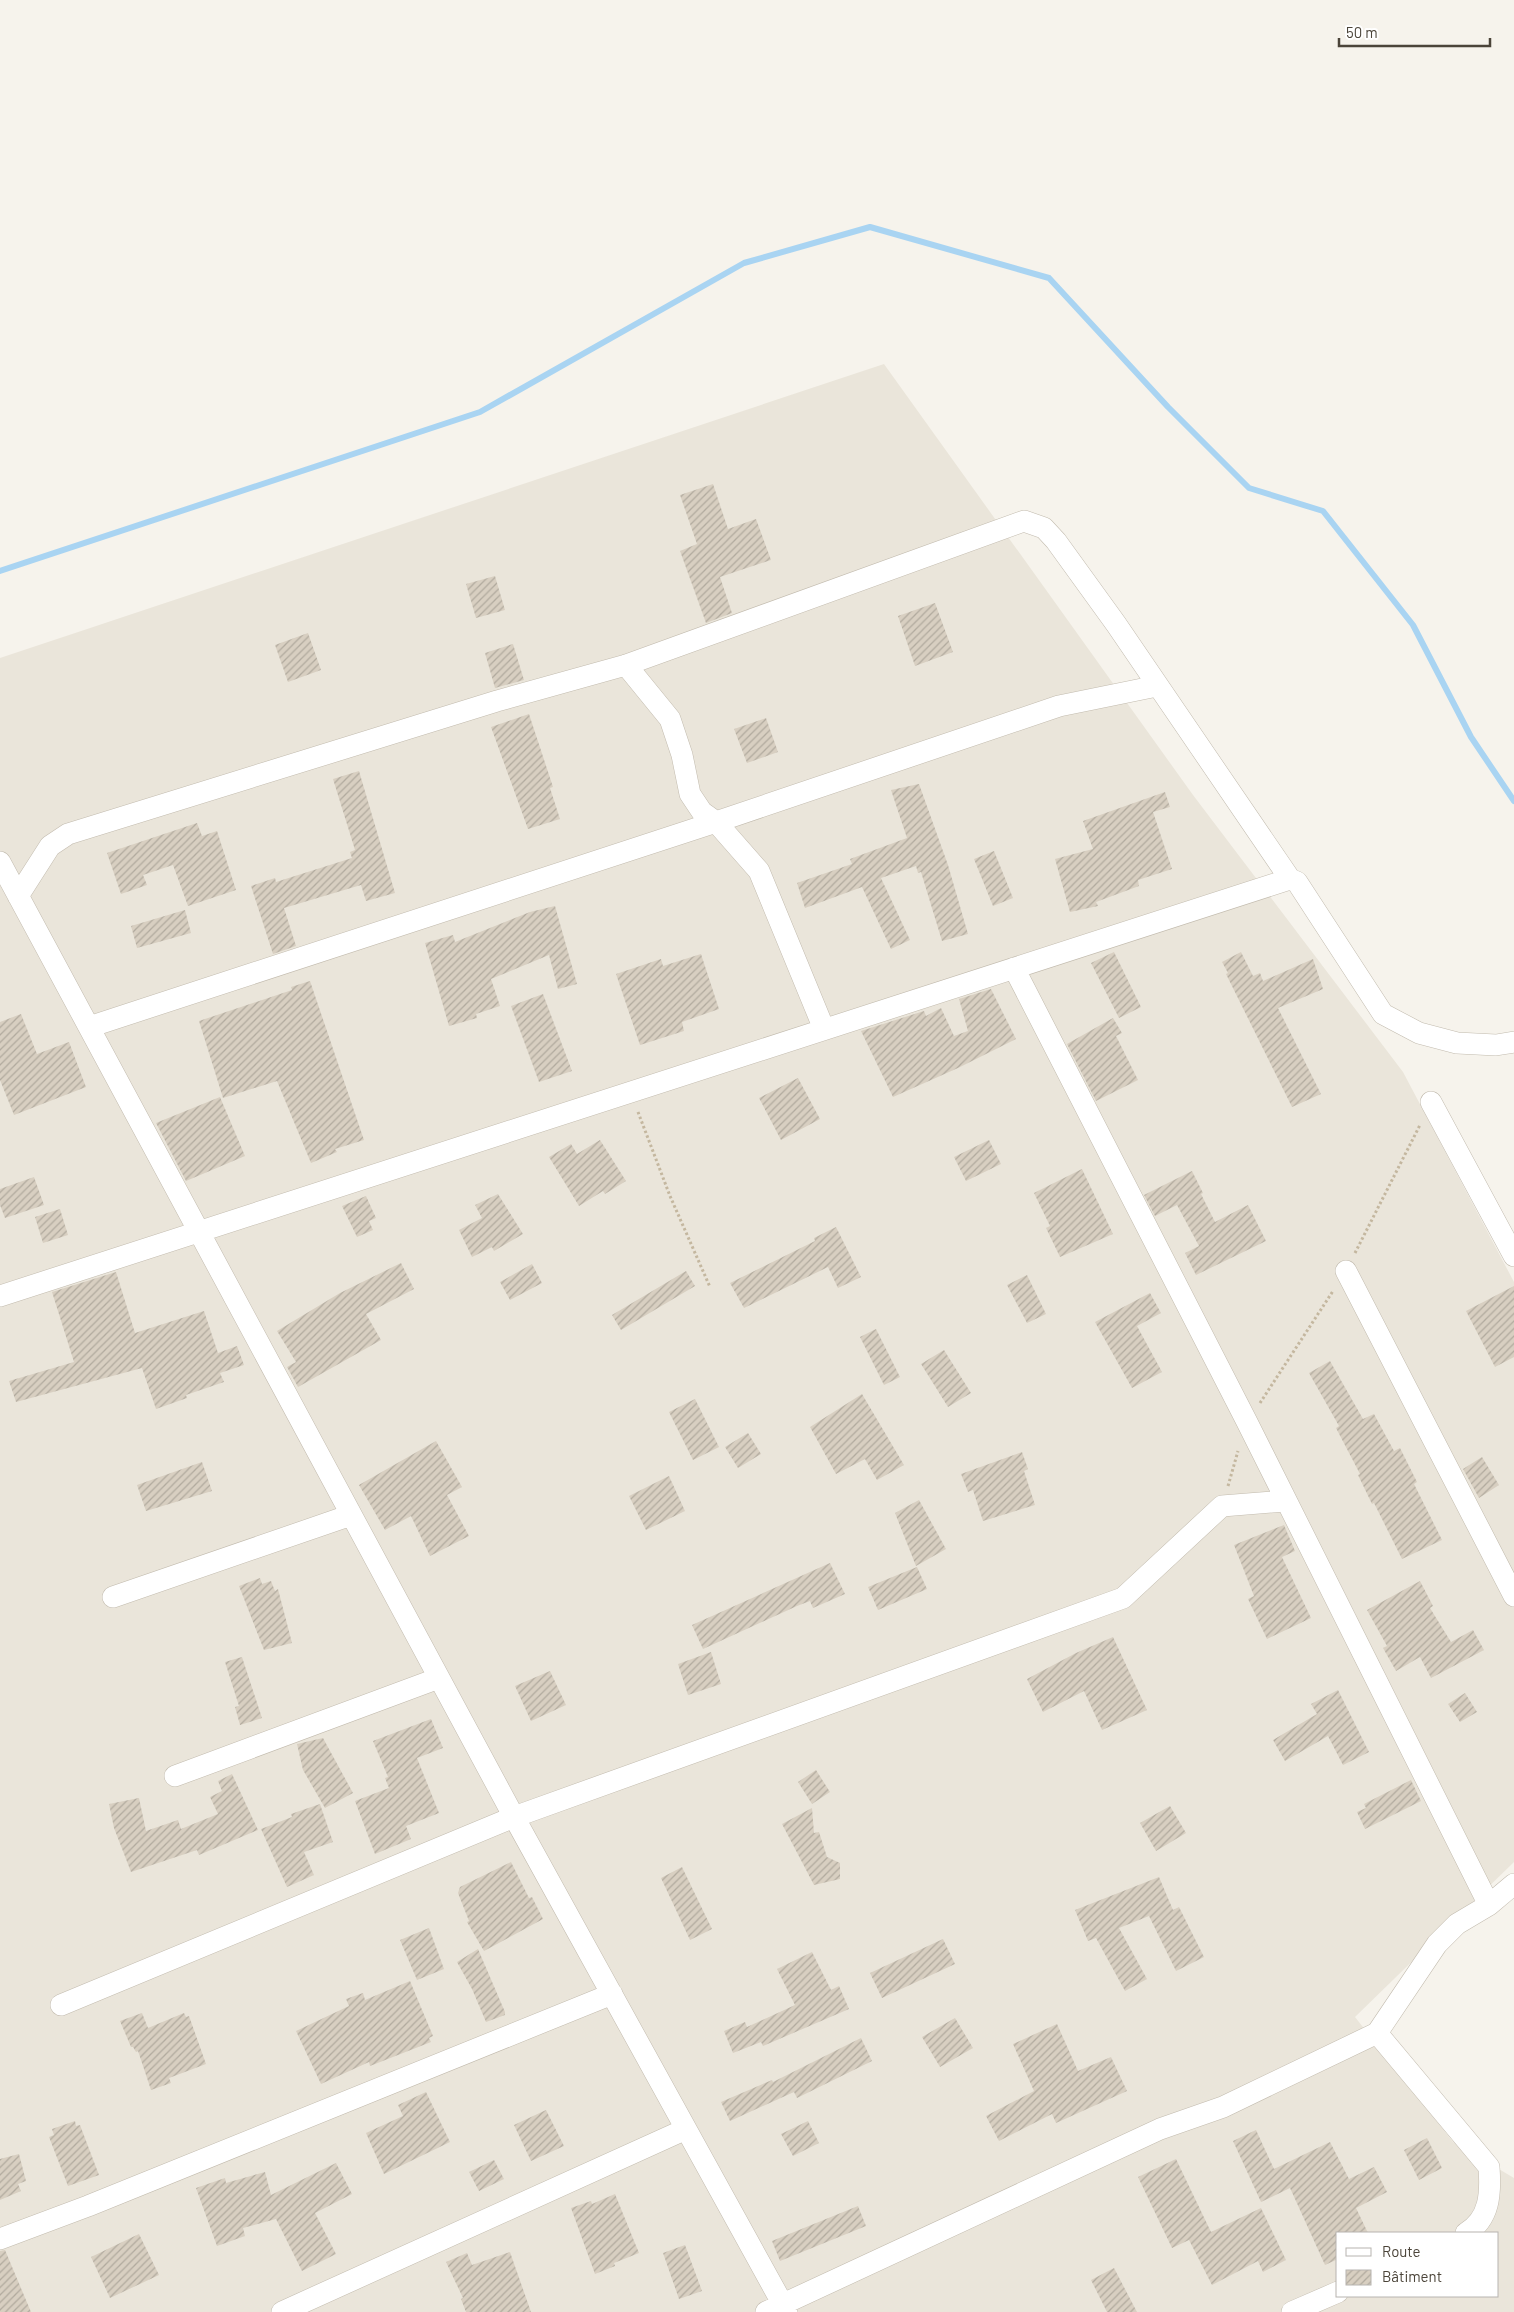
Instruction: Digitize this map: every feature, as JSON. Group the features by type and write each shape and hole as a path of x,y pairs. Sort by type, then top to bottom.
{"street":[{"path":"18,896 50,846 68,834 497,701 626,665 1024,522 1044,528 1056,541 1290,879 1297,882 1383,1014 1419,1033 1457,1042 1496,1045 1514,1042"},
{"path":"626,665 670,719 682,755 690,794 702,812 716,822 759,871 824,1030"},
{"path":"89,1028 716,822 1059,706 1157,686"},
{"path":"0,862 514,1817 686,2129 779,2310 1160,2129 1223,2107 1377,2033 1437,1944 1457,1924 1489,1905 1514,1884"},
{"path":"0,1296 1290,879"},
{"path":"1014,968 1247,1422 1489,1905"},
{"path":"1431,1102 1514,1256"},
{"path":"1346,1271 1514,1596"},
{"path":"61,2004 514,1817 1122,1598 1222,1506 1285,1501"},
{"path":"113,1597 351,1515"},
{"path":"175,1776 439,1678"},
{"path":"0,2239 98,2202 612,1994"},
{"path":"1377,2033 1489,2167 1491,2193 1483,2218 1467,2232"},
{"path":"282,2312 686,2129"},
{"path":"1292,2312 1336,2293"}],"path":[{"path":"631,1092 670,1196 710,1287"},
{"path":"1222,1506 1247,1422 1346,1271 1431,1102"}],"shaded area":[{"path":"884,364 1193,795 1403,1072 1514,1282 1514,1862 1355,2017 1453,2142 1514,2178 1514,2312 0,2312 0,658"}],"building":[{"path":"713,484 728,529 756,519 771,560 720,577 732,613 706,623 680,551 697,544 680,495"},
{"path":"495,576 505,610 476,618 466,584"},
{"path":"935,603 953,652 915,666 898,616"},
{"path":"308,633 321,670 288,682 275,645"},
{"path":"513,644 524,680 495,688 485,653"},
{"path":"529,714 553,787 550,788 560,819 528,829 491,727"},
{"path":"766,718 778,752 747,763 734,729"},
{"path":"359,771 395,893 366,901 361,885 284,908 296,946 273,954 251,886 275,878 276,882 352,858 350,852 355,850 333,779"},
{"path":"919,784 948,865 968,934 942,941 921,872 918,873 916,866 881,878 910,940 891,949 862,887 805,908 797,883 852,864 850,859 907,838 891,790"},
{"path":"1165,792 1170,807 1153,812 1172,869 1138,880 1139,886 1096,902 1098,906 1070,912 1055,859 1093,849 1083,821"},
{"path":"197,823 202,836 217,831 236,890 188,906 173,865 143,875 147,885 121,894 107,853"},
{"path":"994,851 1013,898 993,906 974,859"},
{"path":"555,906 577,984 558,989 549,955 491,979 500,1006 476,1014 477,1018 449,1026 425,943 453,935 455,942 530,912"},
{"path":"185,910 191,933 137,948 131,926"},
{"path":"1114,952 1141,1007 1119,1018 1091,963"},
{"path":"1241,952 1253,976 1260,973 1263,981 1313,959 1323,989 1278,1008 1321,1094 1292,1107 1226,974 1228,973 1222,962"},
{"path":"701,954 719,1009 682,1022 684,1031 640,1045 616,974 661,959 663,966"},
{"path":"310,981 364,1140 335,1149 337,1152 311,1163 277,1081 223,1098 199,1021 292,990 291,987"},
{"path":"991,989 1016,1039 893,1097 861,1031 924,1011 926,1016 941,1008 954,1036 968,1031 959,999"},
{"path":"543,994 572,1071 539,1082 511,1006"},
{"path":"21,1014 37,1054 69,1042 86,1087 14,1115 0,1080 0,1022"},
{"path":"1113,1018 1122,1033 1116,1036 1138,1080 1096,1101 1067,1044"},
{"path":"798,1078 820,1119 781,1140 759,1098"},
{"path":"220,1097 245,1156 186,1181 156,1123"},
{"path":"600,1140 626,1181 605,1194 603,1191 579,1206 549,1157 571,1144 577,1154"},
{"path":"989,1140 1001,1164 966,1181 954,1157"},
{"path":"1082,1169 1113,1234 1060,1257 1046,1228 1050,1226 1034,1193"},
{"path":"1192,1171 1215,1222 1248,1205 1266,1241 1196,1275 1185,1253 1199,1246 1177,1205 1155,1216 1144,1195"},
{"path":"34,1177 44,1205 5,1218 0,1205 0,1189"},
{"path":"498,1194 523,1234 494,1251 492,1247 472,1257 459,1230 482,1218 475,1205"},
{"path":"366,1196 376,1218 369,1221 373,1230 357,1237 342,1206"},
{"path":"60,1209 68,1235 43,1243 35,1217"},
{"path":"836,1227 861,1277 838,1288 828,1267 744,1308 730,1283 815,1241 814,1238"},
{"path":"401,1263 414,1289 366,1314 381,1340 298,1387 287,1367 296,1362 277,1331 340,1293"},
{"path":"532,1264 542,1283 510,1300 500,1282"},
{"path":"686,1271 695,1286 621,1330 612,1315"},
{"path":"116,1272 135,1333 204,1311 218,1353 237,1346 244,1365 220,1373 224,1382 186,1395 187,1398 156,1409 142,1368 16,1402 9,1381 74,1362 52,1292"},
{"path":"1027,1275 1046,1314 1027,1323 1007,1285"},
{"path":"1514,1286 1514,1357 1495,1367 1466,1311"},
{"path":"1150,1293 1161,1313 1137,1326 1162,1372 1132,1388 1095,1322"},
{"path":"876,1329 900,1377 884,1385 860,1337"},
{"path":"944,1350 971,1393 948,1407 921,1364"},
{"path":"1330,1361 1363,1419 1374,1414 1394,1451 1400,1448 1417,1482 1414,1484 1442,1540 1402,1559 1358,1475 1360,1474 1336,1428 1339,1426 1309,1373"},
{"path":"862,1394 904,1465 877,1480 865,1459 836,1474 810,1427"},
{"path":"695,1399 719,1447 693,1460 669,1412"},
{"path":"748,1433 761,1454 738,1468 725,1447"},
{"path":"436,1441 462,1487 447,1495 469,1536 430,1556 411,1516 385,1530 359,1485"},
{"path":"1022,1452 1028,1469 1024,1471 1035,1505 983,1521 973,1490 968,1492 961,1474"},
{"path":"1482,1457 1499,1485 1479,1498 1463,1469"},
{"path":"202,1462 212,1491 146,1511 137,1485"},
{"path":"669,1476 685,1511 646,1530 629,1496"},
{"path":"919,1500 946,1549 916,1566 895,1513"},
{"path":"1284,1525 1295,1551 1282,1557 1311,1618 1267,1639 1248,1599 1254,1596 1234,1545"},
{"path":"830,1563 845,1594 813,1608 810,1601 797,1606 703,1649 692,1625"},
{"path":"917,1567 927,1589 878,1610 868,1587"},
{"path":"260,1578 262,1584 271,1581 275,1591 278,1589 292,1643 264,1650 239,1586"},
{"path":"1420,1581 1433,1606 1430,1608 1451,1642 1473,1630 1484,1650 1431,1678 1420,1657 1396,1671 1383,1648 1387,1646 1367,1610"},
{"path":"1113,1637 1147,1710 1102,1730 1084,1691 1043,1712 1027,1679 1076,1653"},
{"path":"711,1652 721,1684 688,1695 678,1664"},
{"path":"242,1657 262,1718 240,1725 235,1707 239,1706 225,1662"},
{"path":"550,1671 566,1705 531,1721 515,1686"},
{"path":"1338,1690 1369,1752 1343,1765 1328,1736 1285,1761 1273,1740 1317,1714 1311,1704"},
{"path":"1465,1693 1477,1712 1460,1722 1448,1704"},
{"path":"431,1719 443,1748 417,1758 439,1813 406,1826 411,1839 375,1854 355,1801 389,1788 385,1778 388,1777 373,1741"},
{"path":"323,1738 353,1793 325,1808 303,1770 297,1744"},
{"path":"816,1770 830,1792 812,1804 798,1782"},
{"path":"232,1774 258,1830 199,1855 197,1850 131,1872 114,1828 109,1804 139,1798 146,1831 178,1820 181,1829 218,1814 210,1797 222,1791 218,1781"},
{"path":"1411,1780 1421,1801 1365,1829 1357,1812 1366,1808 1364,1804"},
{"path":"320,1804 333,1842 304,1852 314,1875 287,1887 261,1829 292,1817 291,1814"},
{"path":"1170,1806 1186,1833 1156,1851 1140,1823"},
{"path":"812,1808 814,1833 819,1832 827,1857 840,1863 840,1879 814,1885 782,1824"},
{"path":"511,1862 529,1898 532,1897 543,1919 484,1951 467,1922 469,1921 458,1893 460,1887"},
{"path":"682,1867 712,1929 690,1940 661,1878"},
{"path":"1159,1877 1173,1910 1179,1907 1204,1957 1176,1971 1149,1916 1119,1928 1147,1979 1125,1991 1096,1938 1088,1941 1075,1910"},
{"path":"429,1928 444,1969 417,1980 400,1940"},
{"path":"943,1939 955,1964 882,1998 870,1973"},
{"path":"478,1949 505,2012 505,2015 486,2022 472,1989 457,1962"},
{"path":"812,1952 831,1990 839,1986 849,2009 763,2046 761,2042 733,2053 724,2031 745,2022 747,2027 795,2005 777,1969"},
{"path":"410,1981 433,2036 429,2038 431,2042 370,2066 369,2062 321,2084 296,2031 349,2006 346,1999 363,1993 365,2000"},
{"path":"142,2013 148,2028 184,2013 186,2017 189,2016 206,2064 169,2078 171,2083 151,2090 138,2051 136,2052 131,2047 120,2021"},
{"path":"955,2018 973,2048 940,2067 922,2037"},
{"path":"1057,2024 1078,2071 1111,2057 1127,2091 1056,2123 1052,2114 999,2141 986,2116 1034,2091 1013,2044"},
{"path":"861,2038 872,2061 797,2098 794,2092 730,2121 721,2102 772,2080 773,2082"},
{"path":"426,2092 450,2142 384,2174 366,2133 403,2116 398,2105"},
{"path":"546,2110 564,2146 531,2161 514,2125"},
{"path":"75,2121 76,2126 80,2125 99,2175 68,2186 49,2137 54,2135 52,2129"},
{"path":"808,2121 819,2143 793,2156 781,2134"},
{"path":"1256,2130 1274,2169 1330,2142 1349,2179 1374,2167 1387,2192 1356,2208 1368,2232 1336,2232 1336,2260 1325,2265 1290,2188 1261,2202 1233,2141"},
{"path":"1427,2138 1442,2168 1419,2180 1404,2150"},
{"path":"19,2154 26,2181 18,2184 21,2191 0,2200 0,2159"},
{"path":"1176,2159 1211,2232 1261,2208 1286,2260 1263,2272 1258,2261 1212,2285 1189,2240 1172,2248 1138,2177"},
{"path":"494,2160 504,2179 479,2191 469,2172"},
{"path":"336,2163 352,2194 315,2213 336,2254 302,2271 276,2219 243,2228 245,2236 217,2246 196,2188 225,2178 226,2183 265,2172 271,2195"},
{"path":"615,2194 639,2253 614,2263 615,2266 595,2274 571,2208 591,2201 592,2204"},
{"path":"858,2206 866,2226 780,2261 772,2241"},
{"path":"139,2234 159,2275 110,2298 91,2257"},
{"path":"685,2245 702,2291 679,2299 663,2253"},
{"path":"5,2250 31,2312 0,2312 0,2251"},
{"path":"510,2252 531,2312 466,2312 461,2299 463,2298 446,2262 467,2253 472,2265"},
{"path":"1114,2268 1137,2312 1107,2312 1091,2280"}],"waterway":[{"path":"0,571 480,412 744,263 870,227 1049,278 1168,407 1249,488 1323,511 1413,625 1471,737 1514,801"}]}
